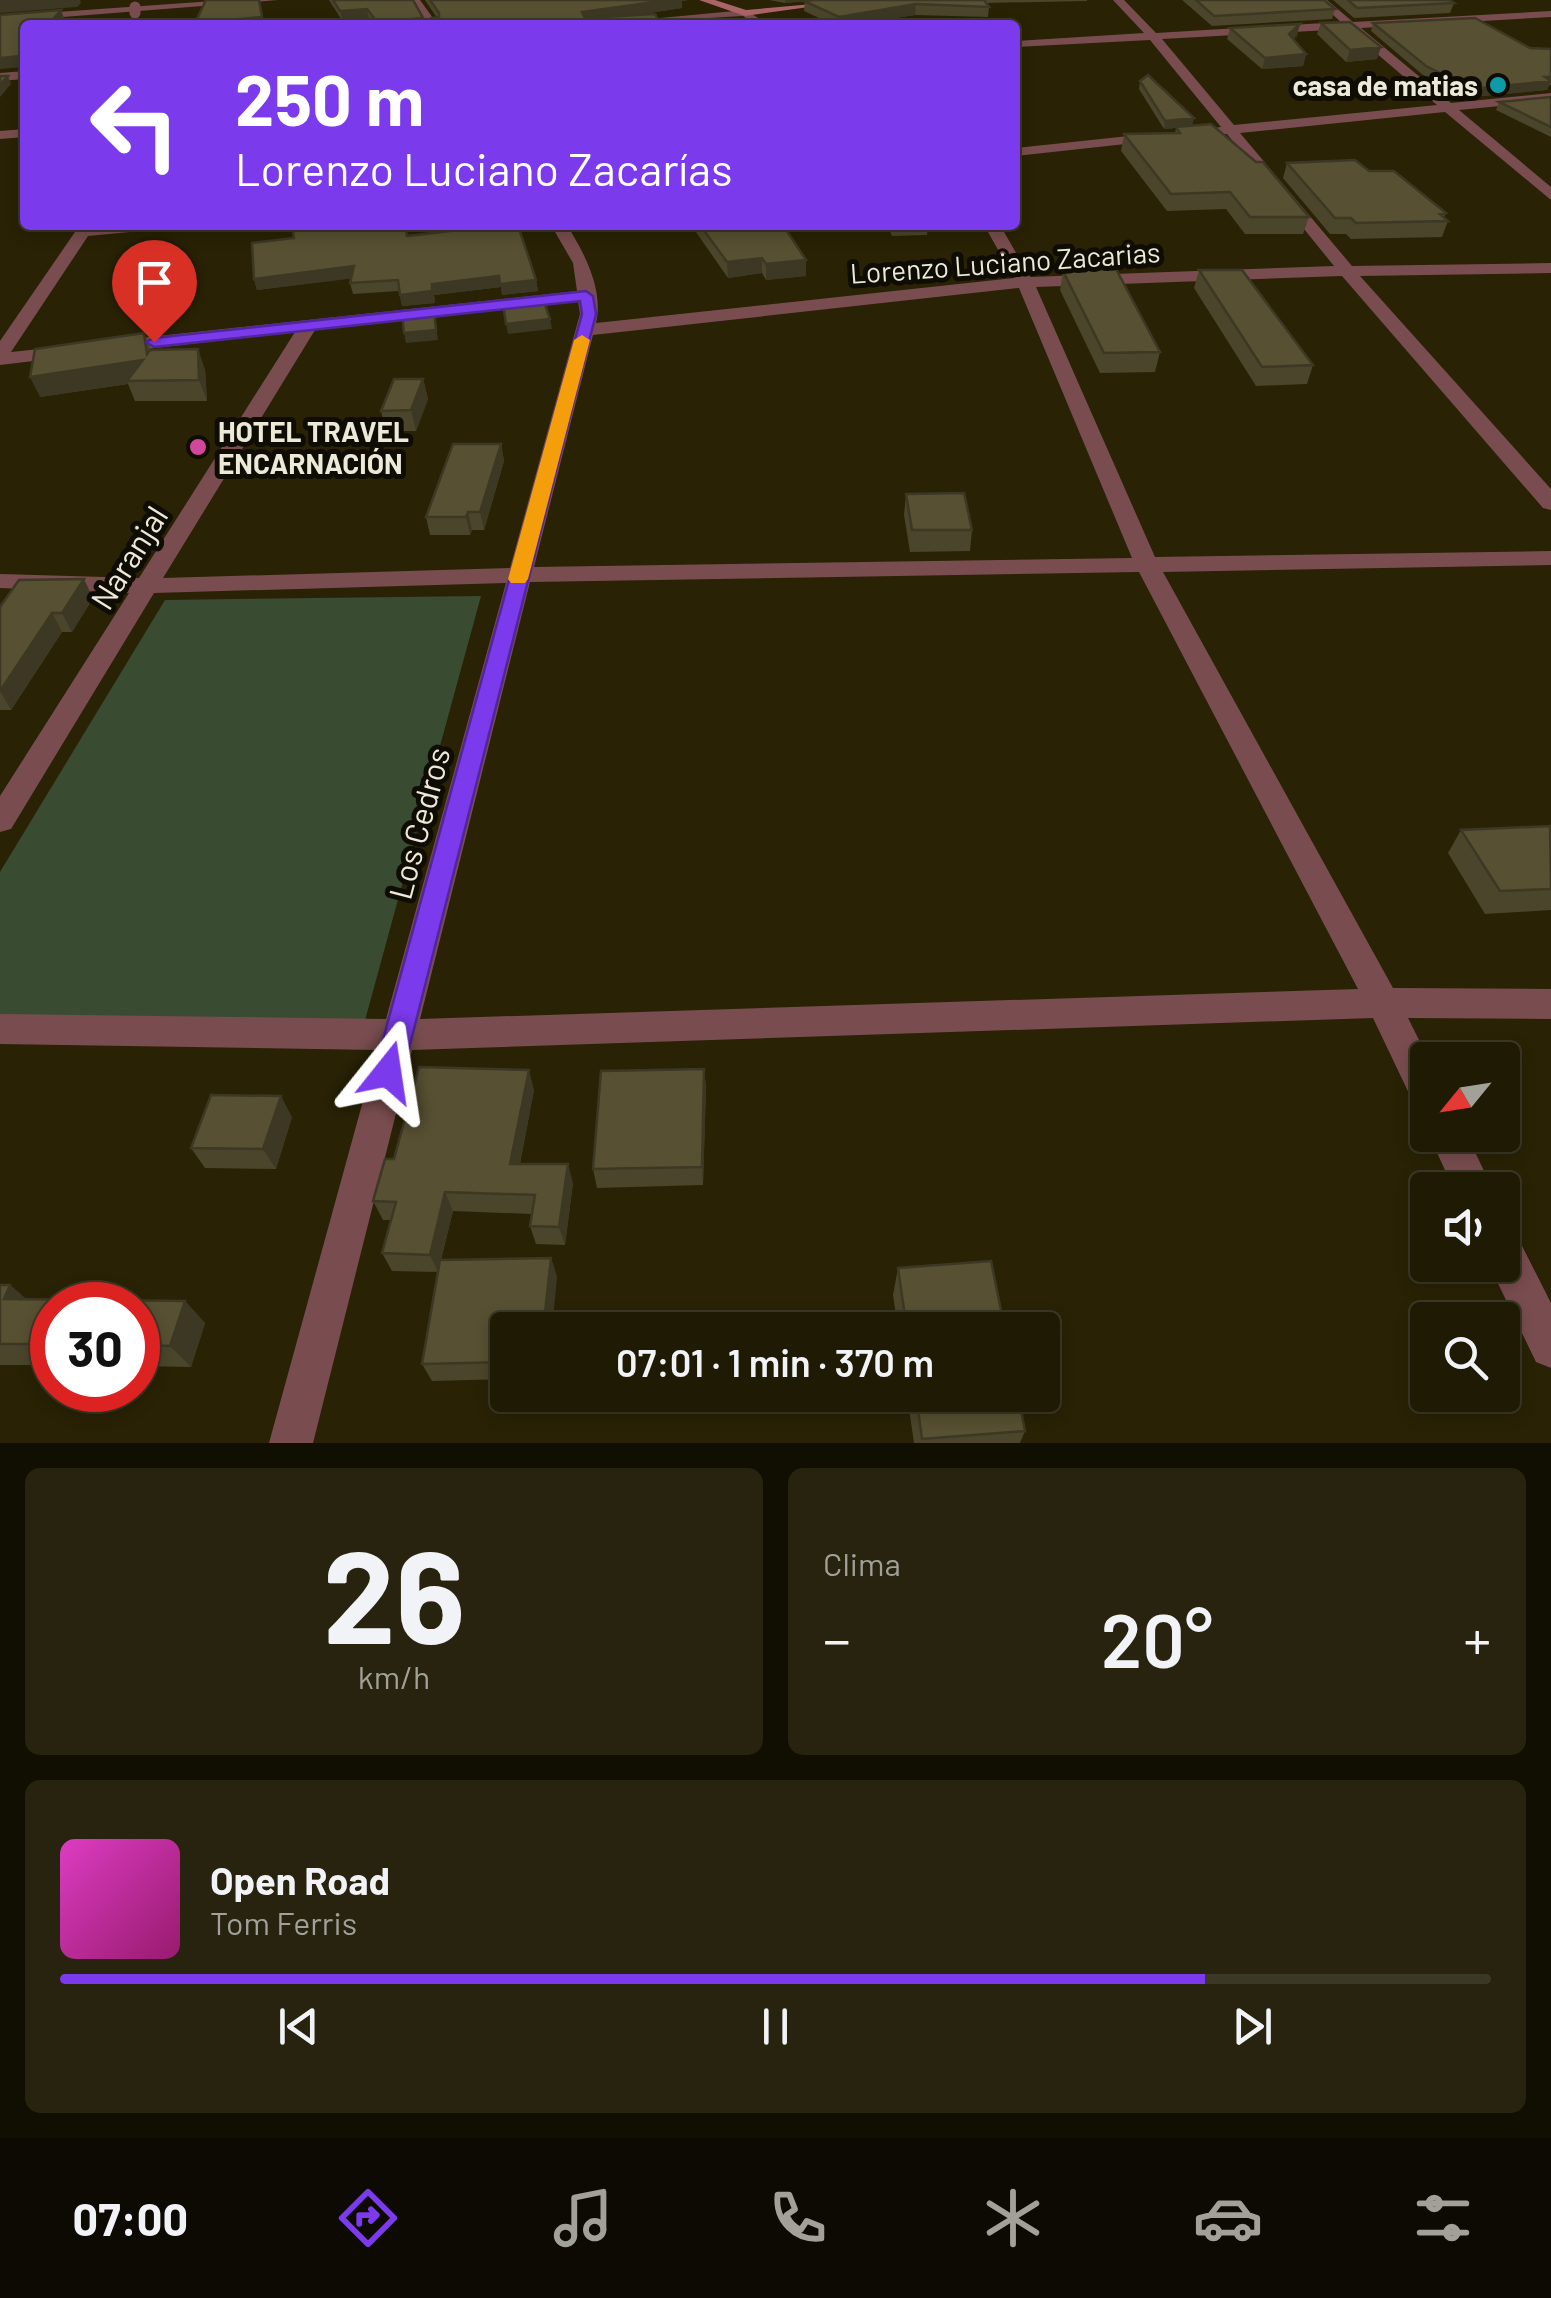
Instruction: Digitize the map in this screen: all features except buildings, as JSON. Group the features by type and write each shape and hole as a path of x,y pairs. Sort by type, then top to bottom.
{"main road":[{"path":"704,0 744,7 854,0"},
{"path":"744,7 805,0"}],"street":[{"path":"0,19 274,0"},
{"path":"1118,0 1156,38 1347,270 1551,503"},
{"path":"1321,0 1551,195"},
{"path":"1534,0 1551,12"},
{"path":"644,20 744,7 773,20"},
{"path":"1020,44 1351,27 1551,12"},
{"path":"1210,132 1551,96"},
{"path":"1020,151 1172,136"},
{"path":"0,357 82,230"},
{"name":"Los Cedros","path":"292,1443 589,314 581,263 562,230"},
{"path":"995,230 1025,282 1146,563 1410,1058"},
{"name":"Lorenzo Luciano Zacarias","path":"585,330 1025,282 1347,270 1551,268"},
{"path":"0,357 586,296"},
{"name":"Naranjal","path":"0,821 308,326"},
{"path":"0,581 148,586 519,575 1551,558"},
{"path":"0,1029 398,1035 1383,1003 1551,1004"},
{"path":"1519,1282 1551,1347"}],"green space":[{"path":"481,596 361,1035 0,1044 0,872 165,600"}],"slow traffic":[{"path":"518,579 582,340"}],"place":[{"name":"casa de matias","path":"1498,85"},
{"name":"HOTEL TRAVEL ENCARNACIÓN","path":"198,447"}],"route":[{"path":"154,342 586,296 589,314 388,1072"}]}
